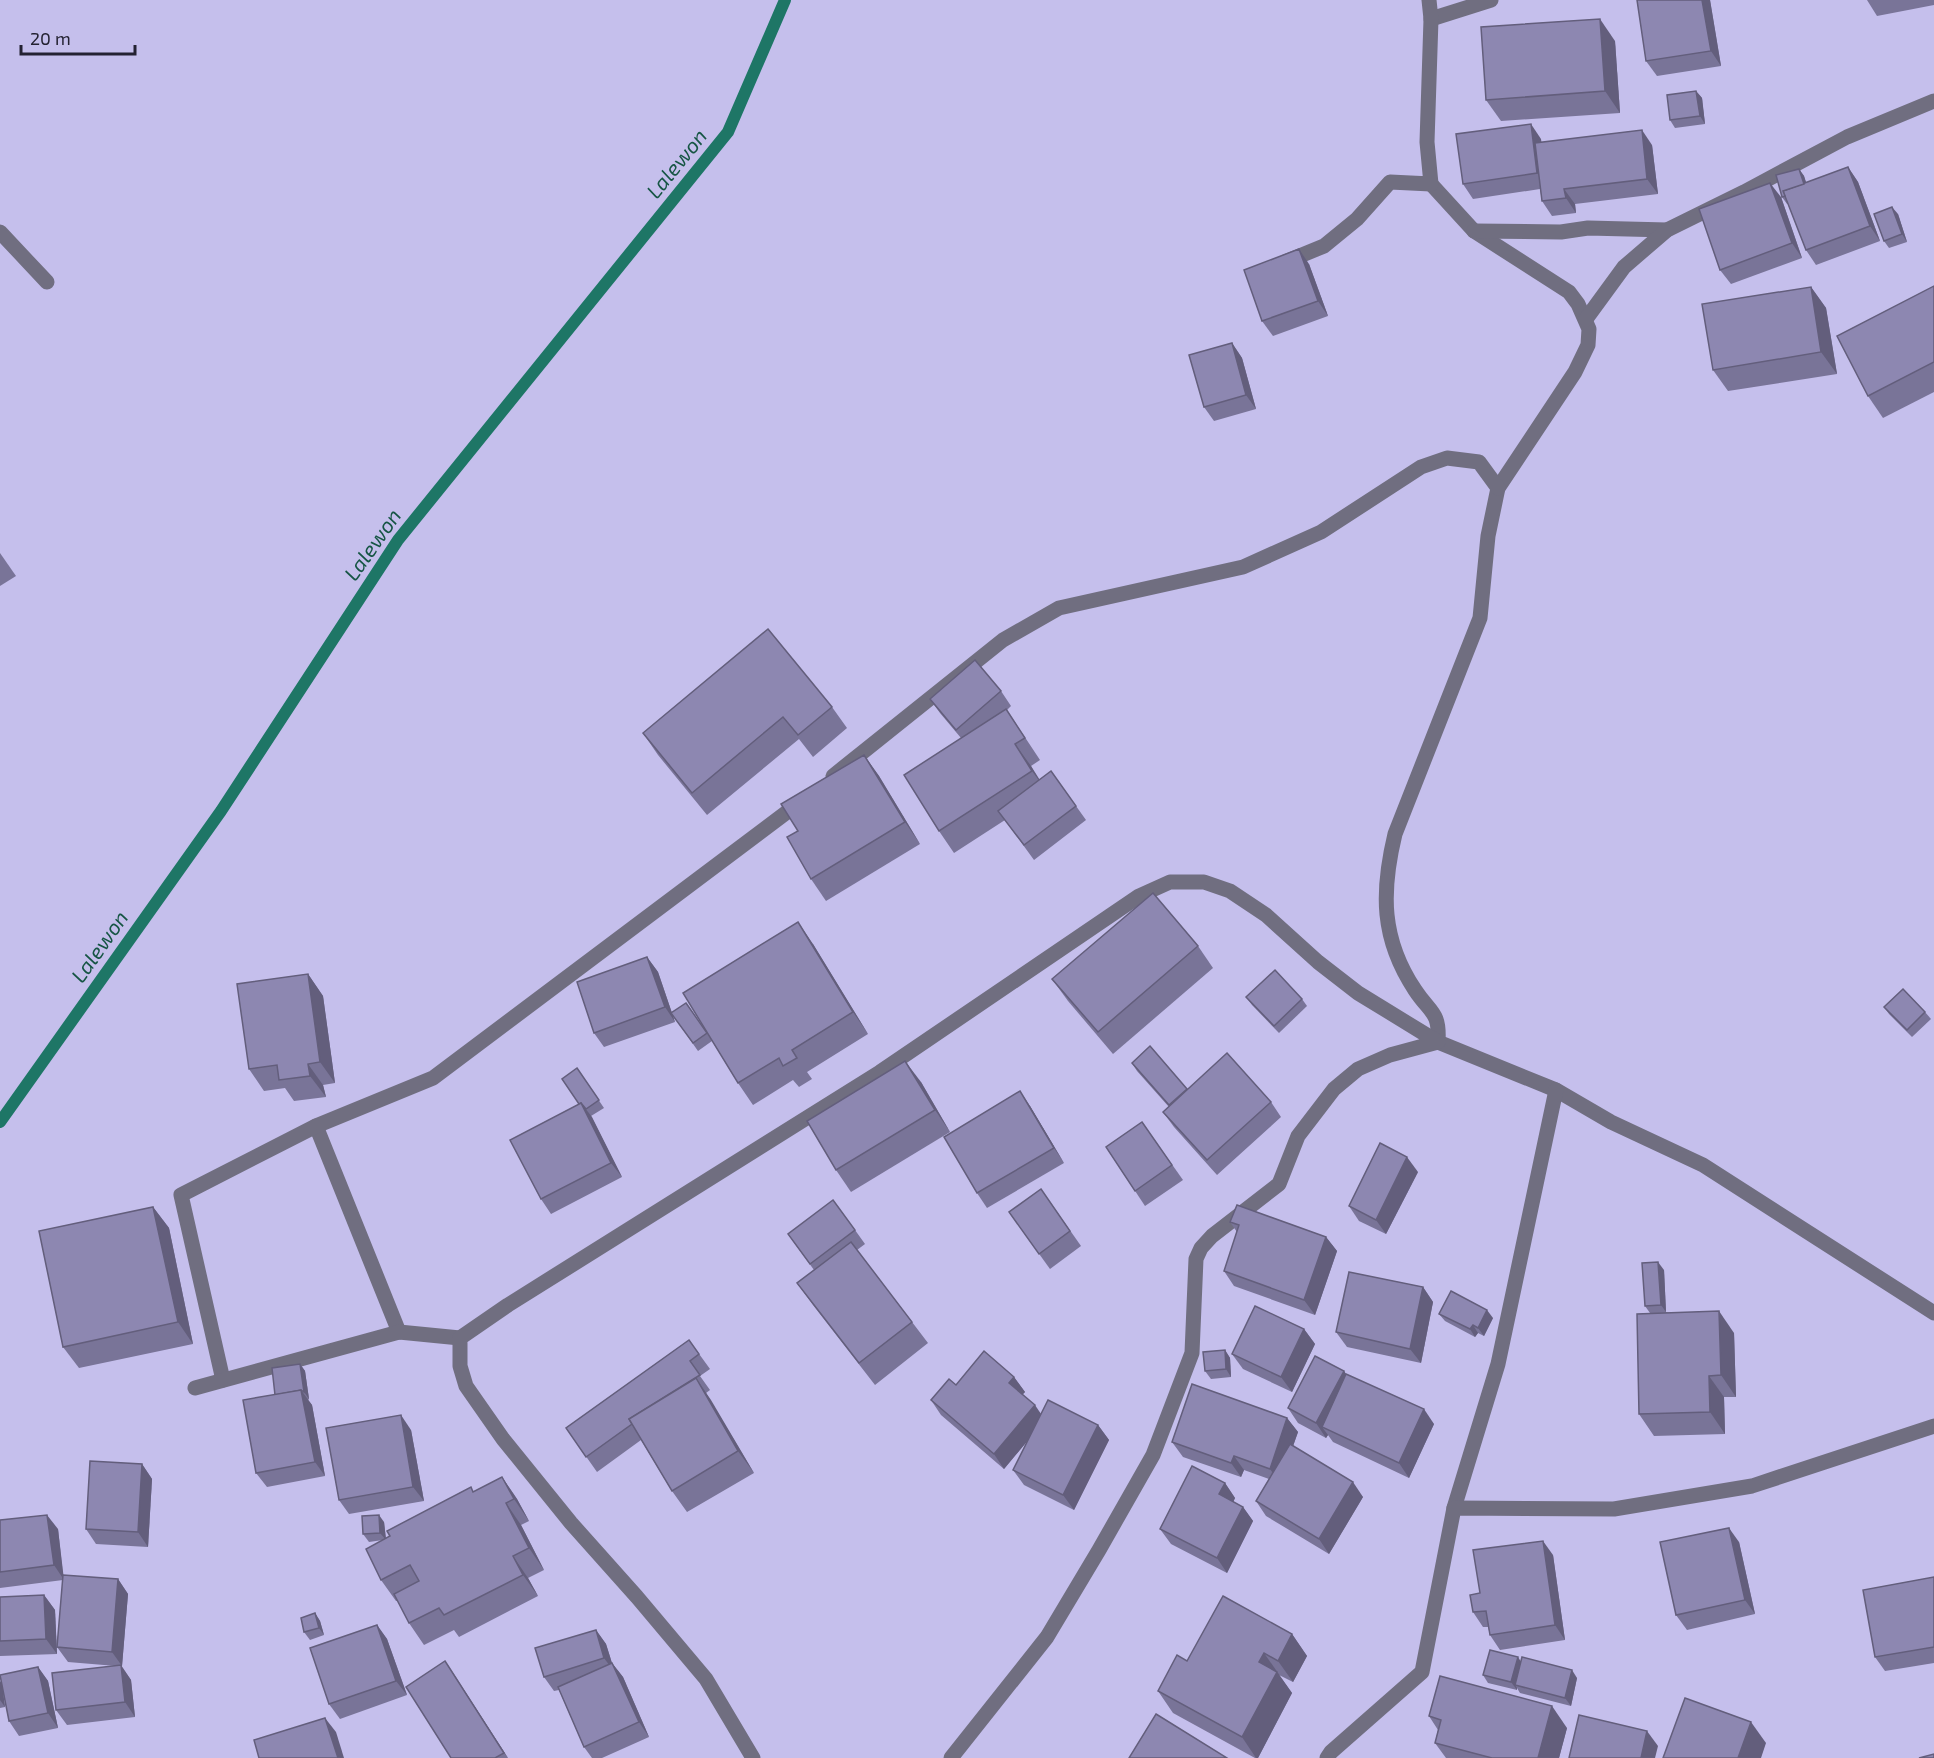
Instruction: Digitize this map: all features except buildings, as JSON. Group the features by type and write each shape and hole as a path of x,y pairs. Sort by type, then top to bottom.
{"street":[{"path":"1429,0 1431,19 1428,142 1431,184 1474,231 1569,292 1578,304 1589,329 1588,345 1575,372 1498,488 1488,536 1480,618 1395,834 1389,862 1385,900 1388,930 1401,964 1415,991 1438,1021 1438,1042"},
{"path":"1431,19 1491,0"},
{"path":"1586,319 1624,267 1666,230 1744,192 1847,136 1934,101"},
{"path":"1276,266 1324,246 1357,219 1390,182 1431,184"},
{"path":"1474,231 1561,232 1588,228 1666,230"},
{"path":"0,232 47,282"},
{"path":"223,1380 181,1195 316,1126 433,1078 818,788 1004,640 1059,608 1243,567 1321,532 1421,467 1447,458 1479,462 1498,488"},
{"path":"195,1388 399,1332 460,1338 528,1292 880,1072 1139,896 1170,882 1204,882 1230,891 1266,915 1318,962 1358,993 1438,1042 1556,1090 1611,1122 1703,1165 1934,1313"},
{"path":"951,1758 1047,1637 1153,1455 1192,1353 1196,1259 1201,1248 1212,1236 1279,1184 1298,1136 1334,1089 1358,1069 1390,1055 1438,1042"},
{"path":"1327,1758 1422,1672 1454,1508 1498,1364 1556,1090"},
{"path":"316,1126 399,1332"},
{"path":"460,1338 460,1366 466,1386 503,1439 571,1523 706,1679 753,1758"},
{"path":"1454,1508 1614,1509 1752,1486 1934,1426"}],"waterway":[{"name":"Lalewon","path":"0,1122 221,811 398,540 728,132 785,0"}]}
